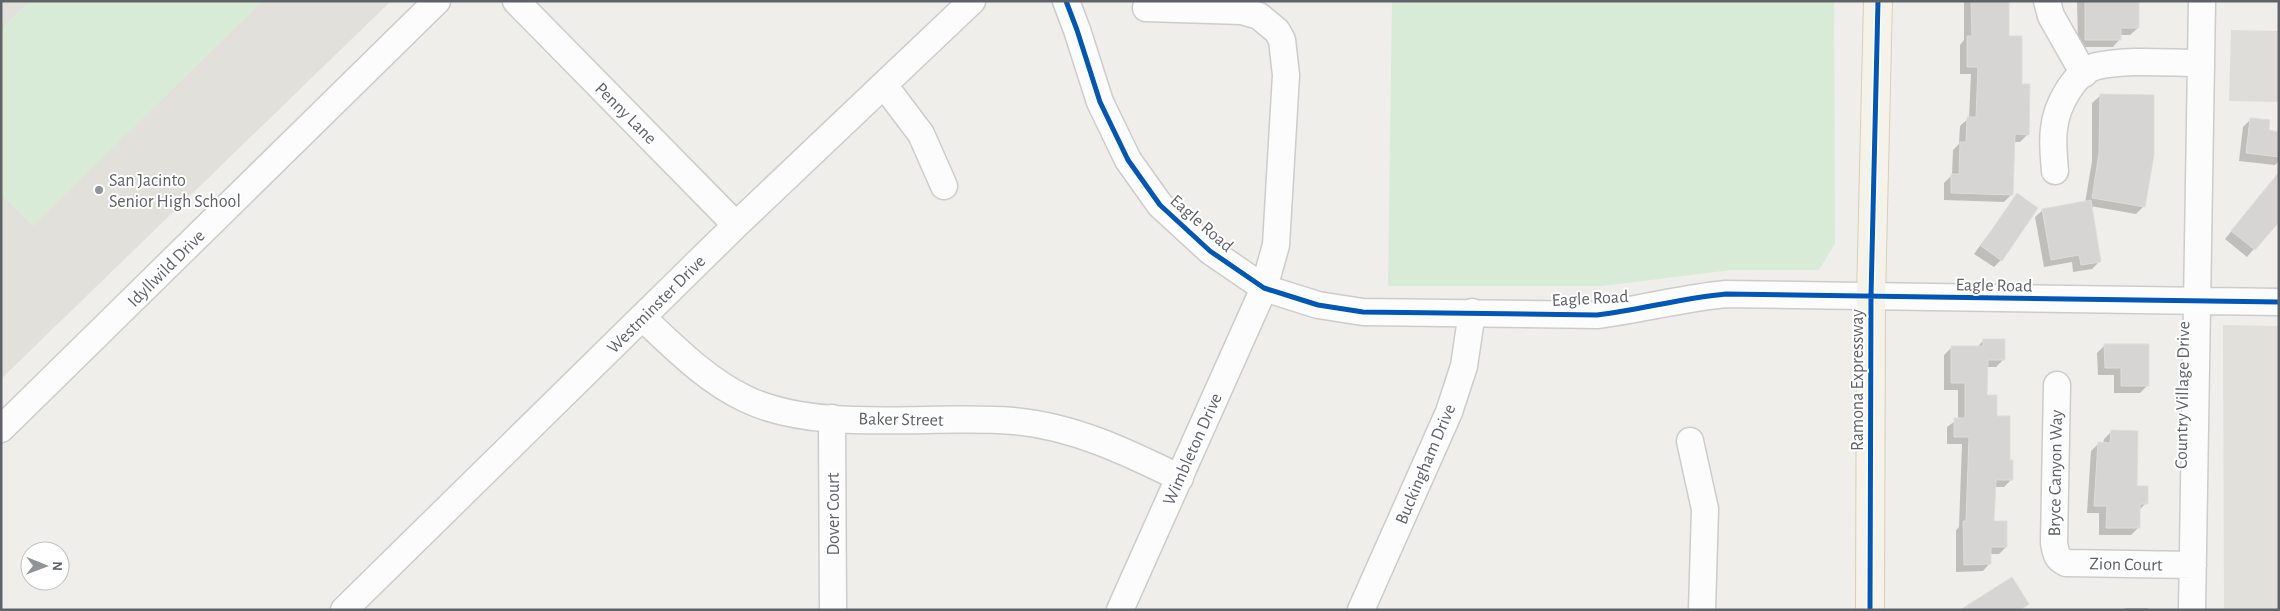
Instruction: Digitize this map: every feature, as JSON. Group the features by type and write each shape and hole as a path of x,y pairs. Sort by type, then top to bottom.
{"main road":[{"name":"Ramona Expressway","path":"1870,610 1871,296 1878,1"}],"street":[{"name":"Idyllwild Drive","path":"1,429 437,1"},
{"name":"Penny Lane","path":"516,1 736,225"},
{"name":"Westminster Drive","path":"344,610 736,225 972,1"},
{"name":"Eagle Road","path":"1066,1 1100,102 1128,160 1160,205 1210,251 1264,288 1318,305 1363,312 1597,315 1624,312 1698,296 1726,294 2279,302"},
{"path":"2047,1 2051,16 2084,74"},
{"name":"Country Village Drive","path":"2192,610 2202,1"},
{"name":"Wimbleton Drive","path":"1120,610 1264,288 1276,245 1286,75 1282,40 1277,31 1259,16 1251,13 1146,8"},
{"path":"2054,171 2053,130 2058,108 2072,84 2084,74 2097,66 2117,64 2201,63"},
{"path":"884,85 921,134 944,186"},
{"name":"Buckingham Drive","path":"1361,610 1449,412 1464,366 1472,312"},
{"name":"Baker Street","path":"642,318 698,369 746,399 790,414 832,418 1013,421 1055,428 1113,445 1180,478"},
{"name":"Bryce Canyon Way","path":"2057,384 2054,543 2059,560"},
{"name":"Dover Court","path":"832,418 833,610"},
{"path":"1690,441 1705,509 1702,610"},
{"name":"Zion Court","path":"2059,560 2066,563 2193,565"}],"shaded area":[{"name":"San Jacinto Senior High School","path":"1,1 391,1 1,379"},
{"path":"2231,30 2279,31 2279,102 2229,101"},
{"path":"2223,325 2279,326 2279,610 2224,610"}],"green space":[{"path":"29,1 263,1 33,226 1,194 1,29"},
{"path":"1392,1 1834,1 1835,244 1819,270 1731,270 1602,286 1388,286"}],"building":[{"path":"1971,1 2009,1 2009,36 2022,36 2022,84 2030,84 2029,135 2015,134 2013,195 1951,193 1951,174 1959,174 1960,142 1966,142 1967,117 1976,117 1978,67 1967,67 1967,36 1972,36"},
{"path":"2085,1 2139,1 2139,28 2121,28 2121,40 2085,40"},
{"path":"2100,94 2154,95 2154,155 2145,207 2092,198 2099,153"},
{"path":"2250,118 2270,120 2269,130 2279,132 2279,157 2246,153"},
{"path":"2279,172 2279,222 2255,250 2231,231"},
{"path":"2017,193 2038,208 2002,261 1981,246"},
{"path":"2091,200 2101,262 2081,265 2079,255 2051,260 2042,209"},
{"path":"1983,339 2005,339 2005,360 1988,360 1987,395 1997,395 1997,416 2010,416 2010,460 2013,460 2013,480 1996,480 1994,521 2007,521 2007,547 1991,547 1991,564 1964,565 1963,521 1966,521 1969,437 1954,437 1954,418 1965,418 1965,383 1951,383 1951,346 1983,346"},
{"path":"2104,344 2149,344 2149,386 2121,386 2121,368 2105,368"},
{"path":"2111,430 2138,431 2137,486 2148,486 2148,504 2140,504 2140,528 2106,528 2107,506 2094,506 2098,442 2110,443"},
{"path":"2012,577 2029,604 2020,610 1960,610"}],"cycle path":[{"path":"1066,1 1100,102 1128,160 1160,205 1210,251 1264,288 1318,305 1363,312 1597,315 1726,294 2279,302"},
{"path":"1870,610 1871,296 1878,1"}],"place":[{"name":"San Jacinto Senior High School","path":"99,190"}]}
